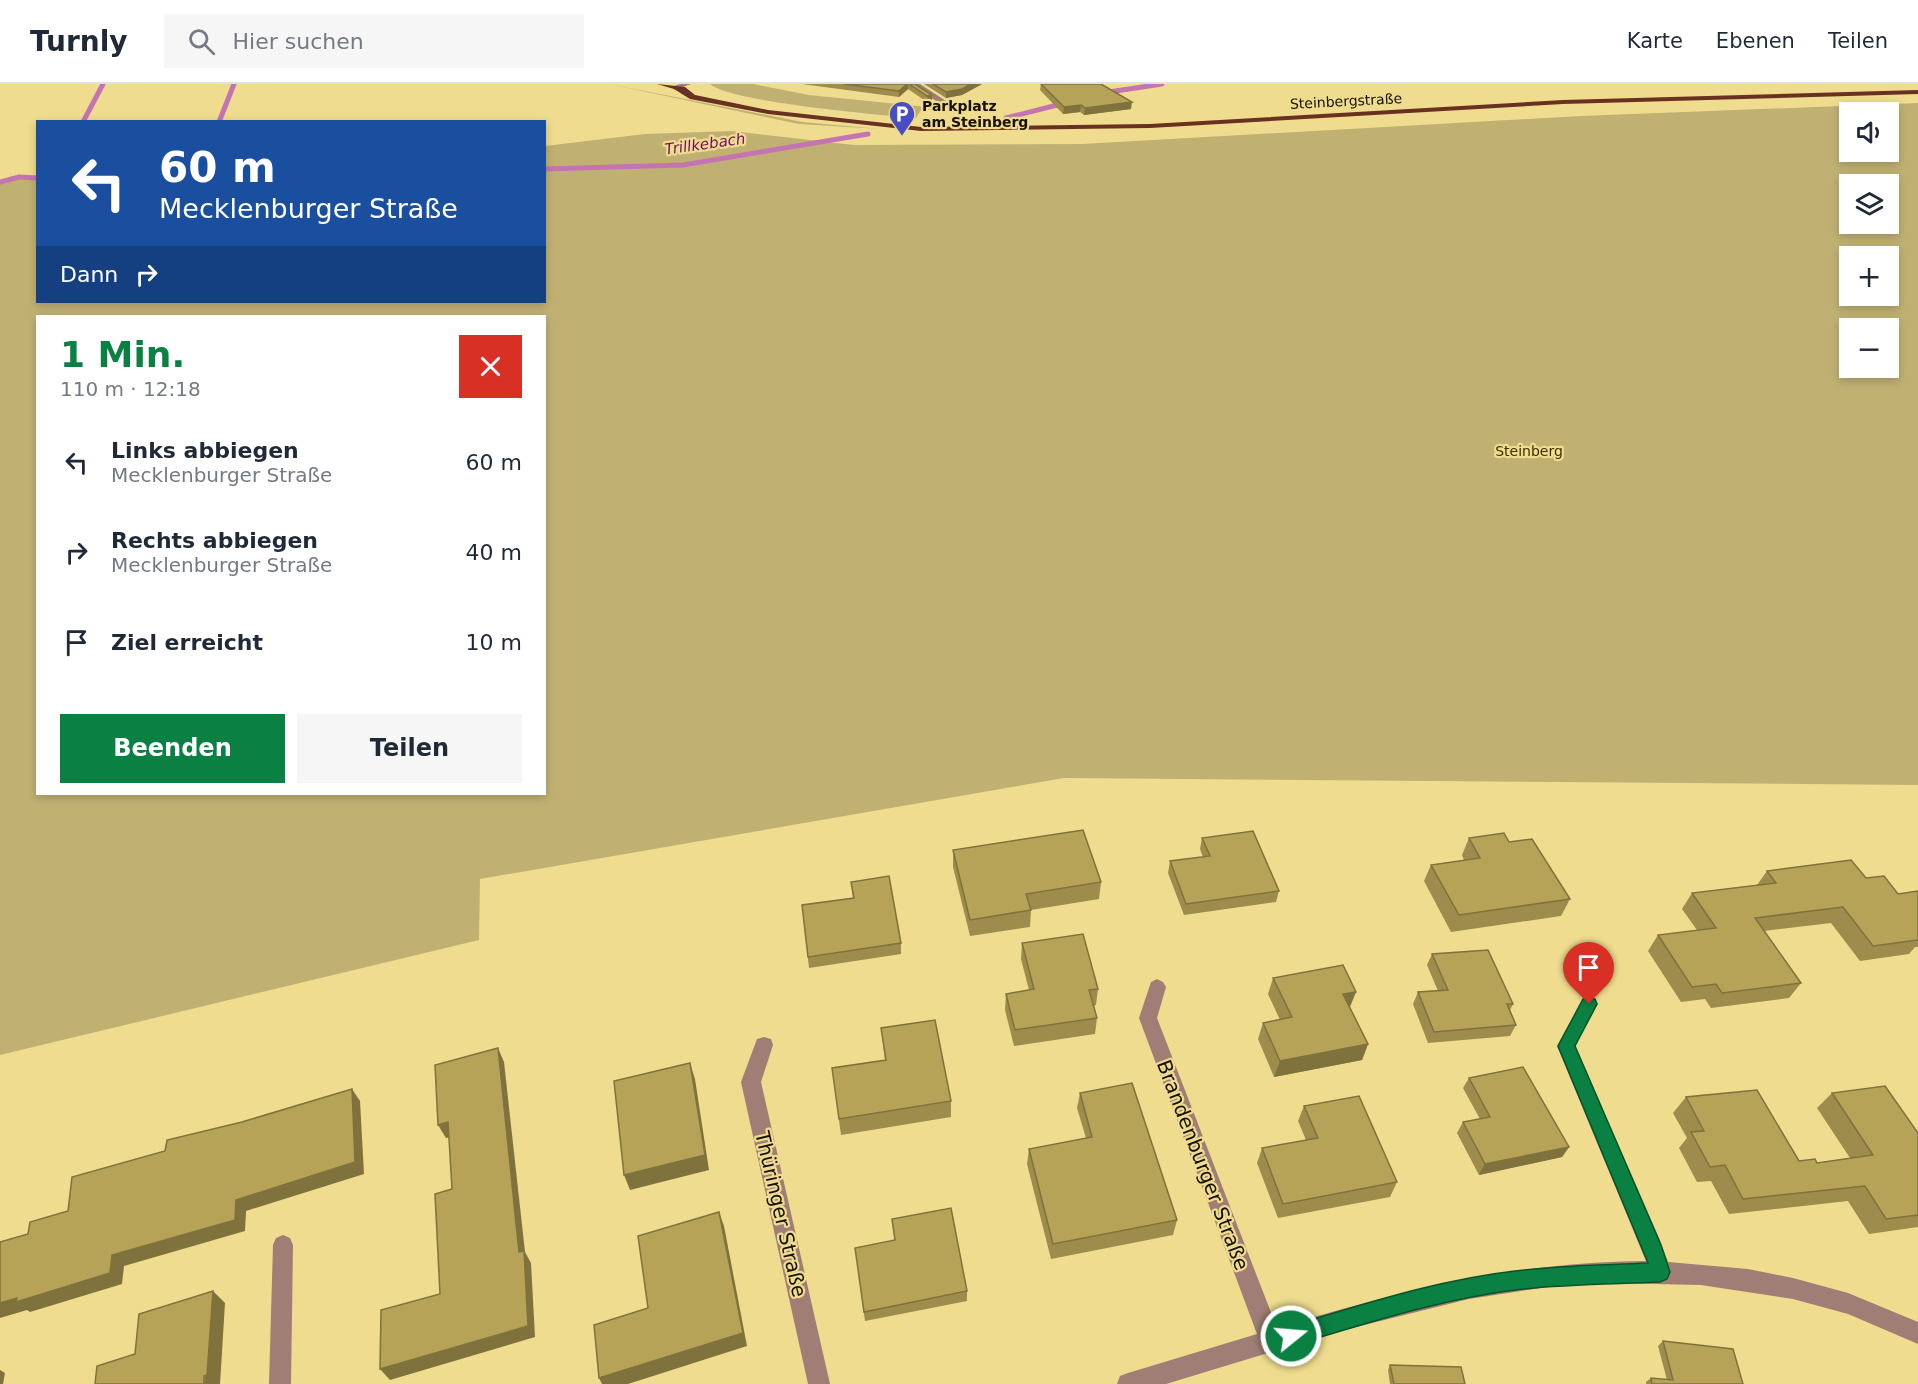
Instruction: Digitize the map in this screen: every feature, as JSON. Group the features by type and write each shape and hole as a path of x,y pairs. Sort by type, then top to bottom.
{"main road":[{"name":"Steinbergstraße","path":"661,84 796,110 955,128 1129,127 1563,102 1918,92"}],"street":[{"path":"677,88 687,84"},
{"path":"915,84 942,101"},
{"name":"Brandenburger Straße","path":"1156,987 1148,1018 1191,1137 1271,1342"},
{"path":"1589,1004 1566,1046 1652,1245 1660,1272"},
{"name":"Thüringer Straße","path":"764,1045 751,1082 819,1384"},
{"path":"280,1384 283,1245"},
{"path":"1128,1384 1370,1312 1469,1288 1524,1279 1660,1272 1739,1278 1839,1301 1918,1333"}],"green space":[{"path":"609,84 802,122 881,129 799,124"},
{"path":"710,84 753,84 809,95 937,108 936,110 921,110 916,118 841,111 775,102 723,91"},
{"name":"Steinberg","path":"1918,103 1918,785 1064,778 480,879 479,940 0,1055 0,183 18,178 36,179 36,303 546,303 546,146 645,134 732,131 854,145 1082,144 1581,116 1839,106 1839,162 1899,162 1899,104"}],"building":[{"path":"844,84 907,84 899,91"},
{"path":"909,84 915,84 932,95 927,96"},
{"path":"933,84 971,84 962,89 946,92"},
{"path":"1041,84 1101,84 1132,102 1085,108 1081,105 1064,107"},
{"path":"1083,830 1101,882 1026,894 1031,910 970,920 953,850"},
{"path":"1253,831 1279,891 1186,904 1170,861 1210,856 1202,838"},
{"path":"1504,833 1509,842 1532,839 1570,899 1459,915 1431,865 1480,858 1469,838"},
{"path":"1851,860 1866,878 1884,876 1898,894 1918,891 1918,940 1873,946 1843,907 1755,918 1801,983 1722,993 1716,984 1692,987 1658,935 1716,928 1692,893 1776,883 1767,871"},
{"path":"889,876 901,943 808,957 802,905 854,898 851,882"},
{"path":"1083,934 1098,989 1089,990 1097,1018 1015,1030 1006,994 1034,989 1022,943"},
{"path":"1488,950 1513,1004 1507,1004 1516,1025 1434,1032 1418,992 1448,990 1432,954"},
{"path":"1343,965 1356,992 1343,994 1368,1044 1280,1061 1263,1023 1292,1017 1273,978"},
{"path":"935,1020 951,1101 839,1119 832,1068 886,1060 881,1028"},
{"path":"498,1048 519,1252 524,1251 528,1326 380,1369 381,1310 440,1294 435,1194 452,1189 448,1122 438,1125 435,1065"},
{"path":"690,1063 705,1155 624,1175 614,1081"},
{"path":"1523,1067 1569,1147 1485,1164 1463,1122 1490,1117 1469,1078"},
{"path":"1132,1083 1177,1220 1053,1244 1029,1149 1092,1137 1080,1093"},
{"path":"1885,1086 1918,1133 1918,1215 1886,1219 1865,1186 1743,1199 1725,1165 1710,1167 1691,1132 1704,1131 1686,1097 1757,1090 1799,1161 1815,1159 1817,1163 1873,1155 1832,1093"},
{"path":"352,1089 355,1162 236,1200 235,1220 112,1255 110,1273 16,1302 17,1298 0,1303 0,1242 28,1234 30,1222 68,1211 72,1177 165,1151 167,1140 242,1122"},
{"path":"1359,1096 1397,1182 1283,1204 1262,1148 1318,1138 1304,1106"},
{"path":"951,1208 967,1291 864,1312 855,1248 895,1240 892,1219"},
{"path":"719,1212 743,1333 599,1378 594,1325 648,1308 638,1236"},
{"path":"213,1291 207,1375 204,1376 204,1384 95,1384 97,1366 135,1354 139,1314"},
{"path":"1663,1341 1733,1349 1743,1384 1652,1384 1651,1378 1673,1380"},
{"path":"1390,1365 1461,1367 1465,1384 1394,1384"}],"waterway":[{"path":"84,120 103,84"},
{"path":"220,120 234,84"},
{"name":"Trillkebach","path":"1102,93 1162,84"},
{"name":"Trillkebach","path":"1006,118 1065,103"},
{"name":"Trillkebach","path":"546,169 683,165 868,134"},
{"name":"Trillkebach","path":"0,182 19,177 36,178"}],"place":[{"name":"Parkplatz am Steinberg","path":"902,137"}],"route":[{"path":"1291,1336 1370,1312 1469,1288 1524,1279 1660,1272 1652,1245 1566,1046 1589,1004"}]}
